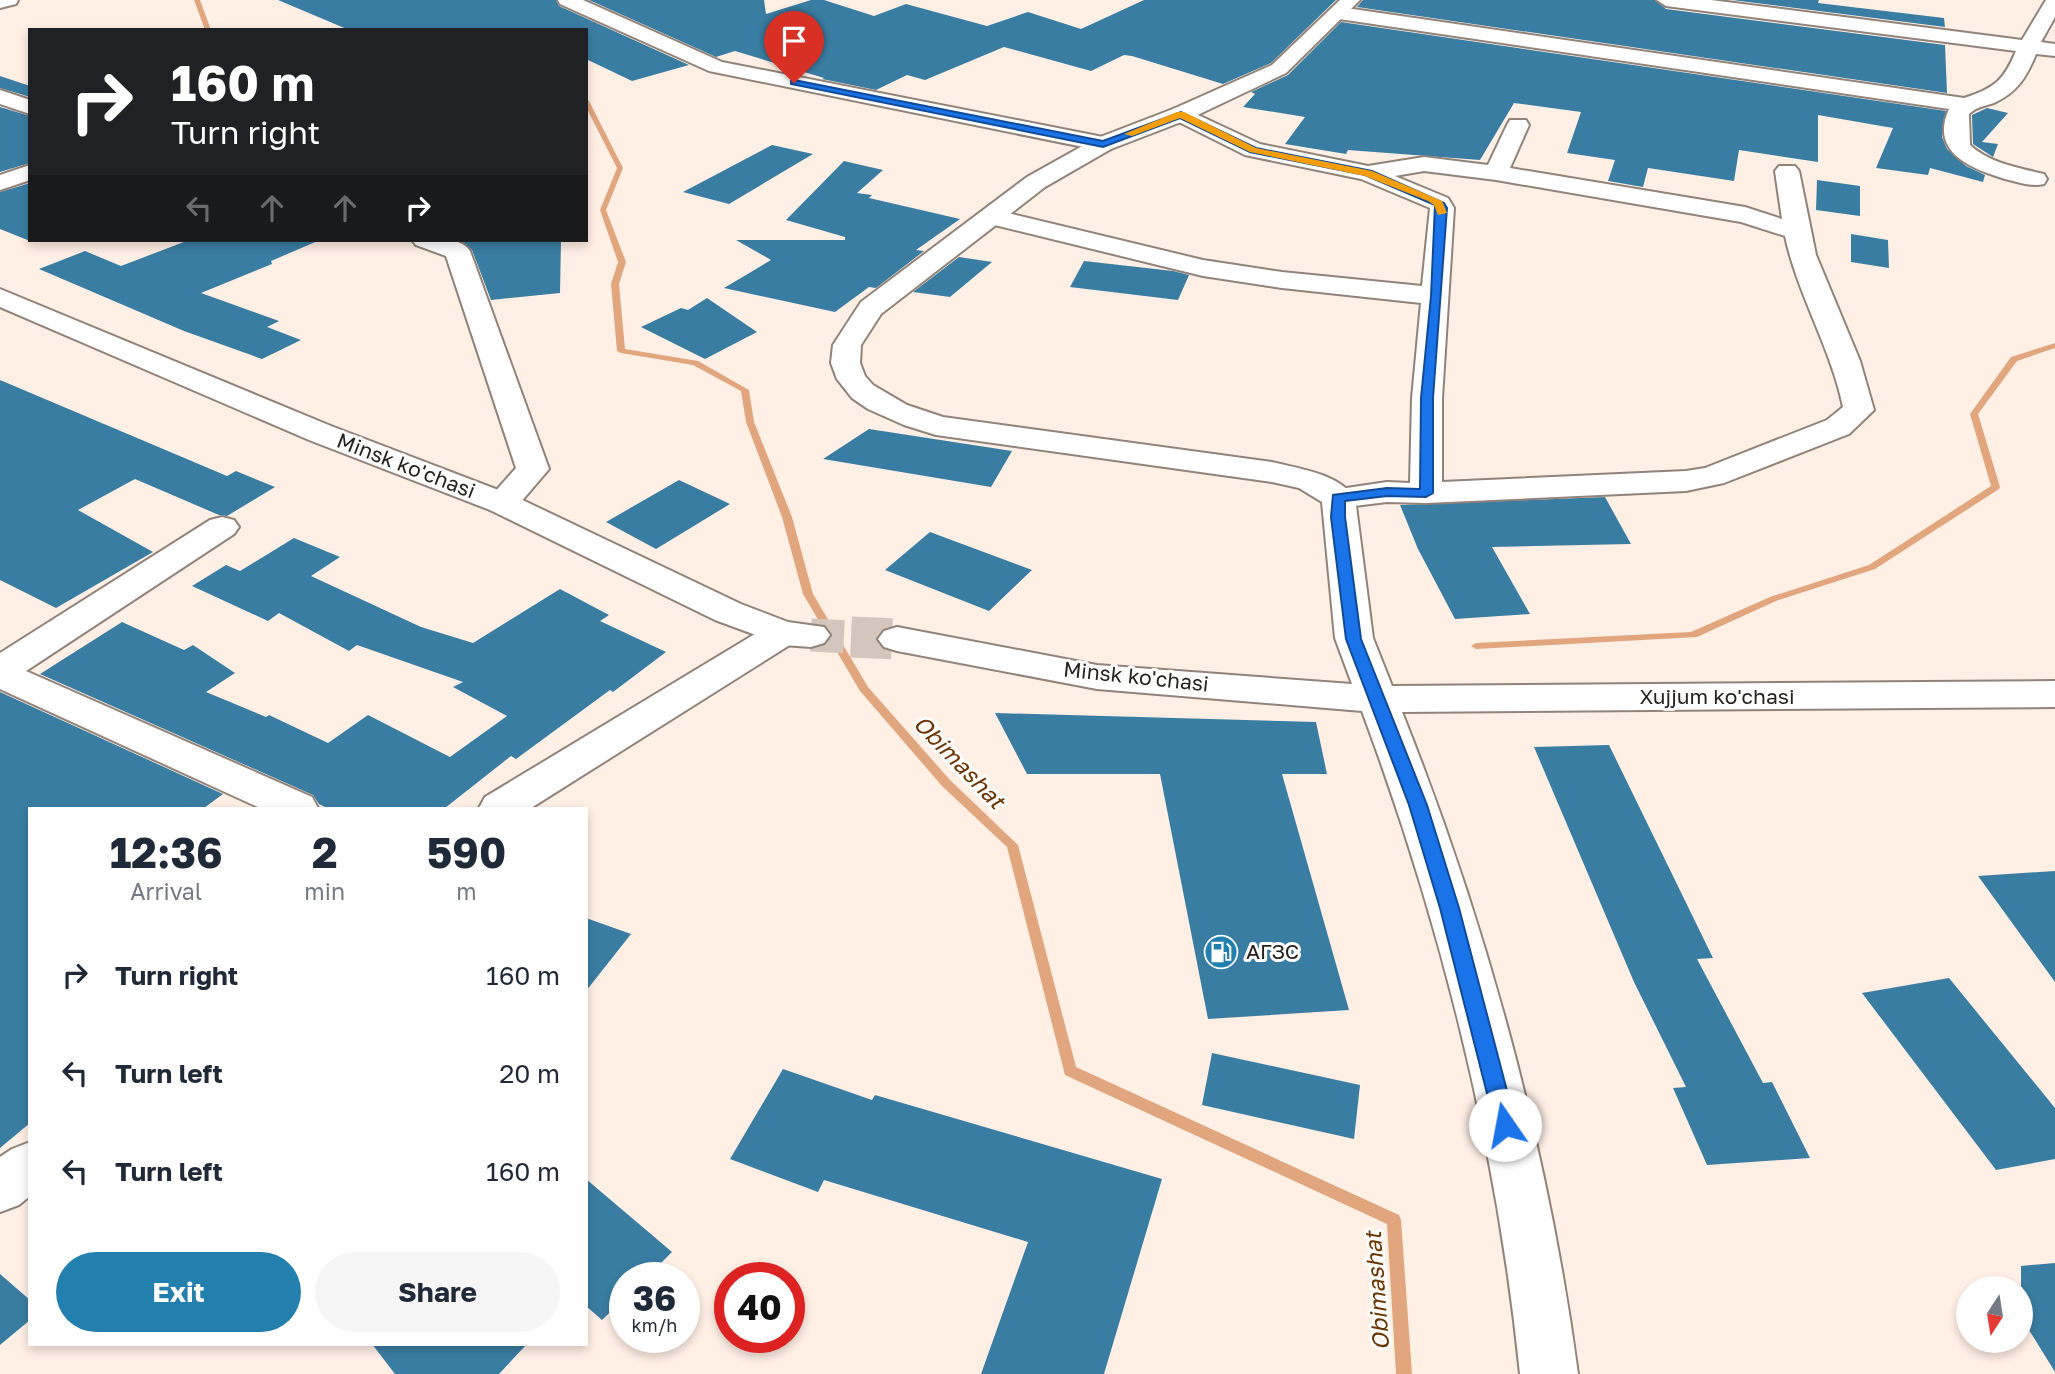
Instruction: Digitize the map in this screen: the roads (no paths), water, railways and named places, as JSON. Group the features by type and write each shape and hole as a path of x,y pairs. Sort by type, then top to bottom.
{"street":[{"path":"0,2 9,0"},
{"path":"567,0 716,67 1103,144"},
{"path":"1666,0 2055,50"},
{"path":"2035,179 1969,156 1959,146 1956,128 1958,112 1966,105 1989,97 2015,79 2029,46 2055,1"},
{"path":"1787,171 1795,231 1811,280 1854,381 1859,410 1838,427 1713,476 1686,481 1426,493 1387,492 1338,498 1310,481 1272,472 947,428 900,415 864,394 847,370 847,347 858,324 871,308 1036,182 1103,144 1181,114 1279,69 1345,6 1966,105"},
{"path":"0,97 28,106"},
{"path":"1181,114 1253,150 1368,173 1431,199 1442,208 1427,398 1426,493"},
{"path":"1496,173 1518,125"},
{"path":"1368,173 1424,164 1496,173 1745,215 1795,231"},
{"path":"0,183 28,173"},
{"path":"991,217 1203,268 1282,280 1437,296"},
{"path":"431,242 457,251 533,469 502,503"},
{"name":"Minsk ko'chasi","path":"0,297 320,433 502,503 728,612 797,634 502,807"},
{"path":"1338,498 1354,639 1418,805 1450,908 1500,1099 1538,1281 1549,1374"},
{"path":"0,672 222,527"},
{"name":"Minsk ko'chasi","path":"897,639 1097,677 1378,699"},
{"path":"0,672 295,807"},
{"name":"Xujjum ko'chasi","path":"1378,699 2055,694"},
{"path":"0,1188 28,1167"}],"waterway":[{"name":"Obimashat","path":"197,0 207,28"},
{"name":"Obimashat","path":"588,105 620,168 603,210 622,262 615,284 621,351 695,363 745,390 750,422 787,517 808,594 864,689 946,783 1012,845 1070,1071 1394,1220 1404,1374"},
{"path":"1476,646 1693,635 1773,599 1872,567 1996,487 1974,414 2014,359 2055,345"}],"tunnel":[{"path":"811,635 889,639"},
{"path":"851,637 897,639"}],"place":[{"name":"АГЗС","path":"1221,952"}]}
